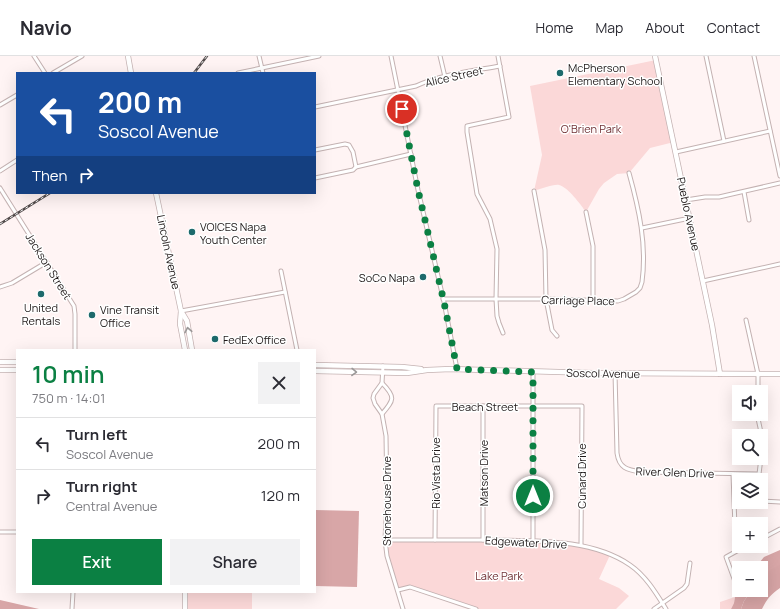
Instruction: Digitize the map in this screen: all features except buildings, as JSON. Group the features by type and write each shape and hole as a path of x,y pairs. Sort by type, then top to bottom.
{"main road":[{"path":"128,56 131,72"},
{"name":"Pueblo Avenue","path":"655,56 712,325 720,374"},
{"name":"Lincoln Avenue","path":"156,194 181,311 186,322 192,349"},
{"name":"Lincoln Avenue","path":"181,311 180,324 185,349"},
{"path":"0,362 16,362"},
{"name":"Soscol Avenue","path":"316,365 406,367 427,370"},
{"name":"Soscol Avenue","path":"316,371 406,373 427,370 457,369 533,372 780,374"},
{"path":"0,370 16,370"},
{"path":"185,593 185,609"}],"street":[{"path":"34,56 44,72"},
{"path":"55,72 82,56"},
{"path":"259,56 263,72"},
{"path":"243,72 319,56"},
{"path":"391,56 457,369"},
{"path":"440,56 445,77"},
{"path":"498,56 510,117 467,126 467,132 477,194 490,219 497,250 497,316 503,333"},
{"path":"706,56 724,141"},
{"path":"754,56 780,176"},
{"name":"Alice Street","path":"316,107 398,90 416,86 428,81 500,66"},
{"path":"0,105 16,96"},
{"path":"676,152 770,131"},
{"path":"316,150 345,144 349,145 353,152 356,167"},
{"path":"316,178 353,170 356,167 411,154"},
{"path":"0,170 16,161"},
{"name":"Carriage Place","path":"443,299 618,301 630,296 640,288 642,282 644,240 629,173"},
{"path":"686,200 705,197 718,197 780,183"},
{"name":"Jackson Street","path":"0,188 74,306 75,349"},
{"path":"534,191 545,250 546,299 552,330 557,336"},
{"path":"744,192 749,220"},
{"path":"586,212 594,246 593,300"},
{"path":"642,228 690,218"},
{"path":"0,287 12,283 46,262"},
{"path":"703,281 780,264"},
{"path":"281,271 297,349"},
{"path":"181,311 285,292"},
{"path":"746,320 758,374 758,385"},
{"name":"Stonehouse Drive","path":"383,366 382,383 374,394 373,398 382,414 386,436 387,498 385,540 387,556 403,609"},
{"path":"532,541 533,372"},
{"name":"River Glen Drive","path":"615,373 617,453 618,460 623,467 631,471 641,472 732,474"},
{"path":"382,383 389,390 392,400 390,405 382,414"},
{"name":"Beach Street","path":"436,406 582,406"},
{"name":"Rio Vista Drive","path":"435,540 436,406"},
{"name":"Matson Drive","path":"483,406 483,540"},
{"name":"Cunard Drive","path":"581,545 582,406"},
{"path":"768,501 780,502"},
{"path":"768,535 780,529"},
{"path":"0,532 16,532"},
{"name":"Edgewater Drive","path":"385,540 532,541 581,545 616,556 631,566 645,578 666,609"},
{"path":"732,553 726,557 732,573"},
{"path":"654,609 684,588 687,584 690,563"},
{"path":"398,590 410,587 476,609"},
{"path":"72,609 73,593"}],"green space":[{"name":"O'Brien Park","path":"656,60 674,142 650,148 629,173 617,174 604,183 586,212 578,201 563,186 550,186 534,191 542,155 530,86"},
{"name":"Lake Park","path":"385,540 543,541 581,545 610,555 599,579 619,588 629,596 616,609 473,609 410,587 398,590 387,556"},
{"path":"185,593 252,593 252,609 185,609"},
{"path":"735,597 731,609 720,609 720,602"}],"shaded area":[{"path":"316,510 359,511 357,587 316,586"},
{"path":"780,550 780,568 778,571 768,573 768,561 761,561 764,557"},
{"path":"780,565 780,588 774,592 762,609 741,609 747,597 768,597 768,572"},
{"path":"735,597 747,597 741,609 731,609"},
{"path":"0,600 39,609 0,609"}],"railway":[{"path":"195,72 207,56"},
{"path":"0,224 48,194"}],"place":[{"name":"McPherson Elementary School","path":"560,73"},
{"name":"VOICES Napa Youth Center","path":"192,232"},
{"name":"SoCo Napa","path":"423,277"},
{"name":"United Rentals","path":"41,294"},
{"name":"Vine Transit Office","path":"92,315"},
{"name":"FedEx Office","path":"215,339"}],"route":[{"path":"402,109 457,369 533,372 533,496"}]}
